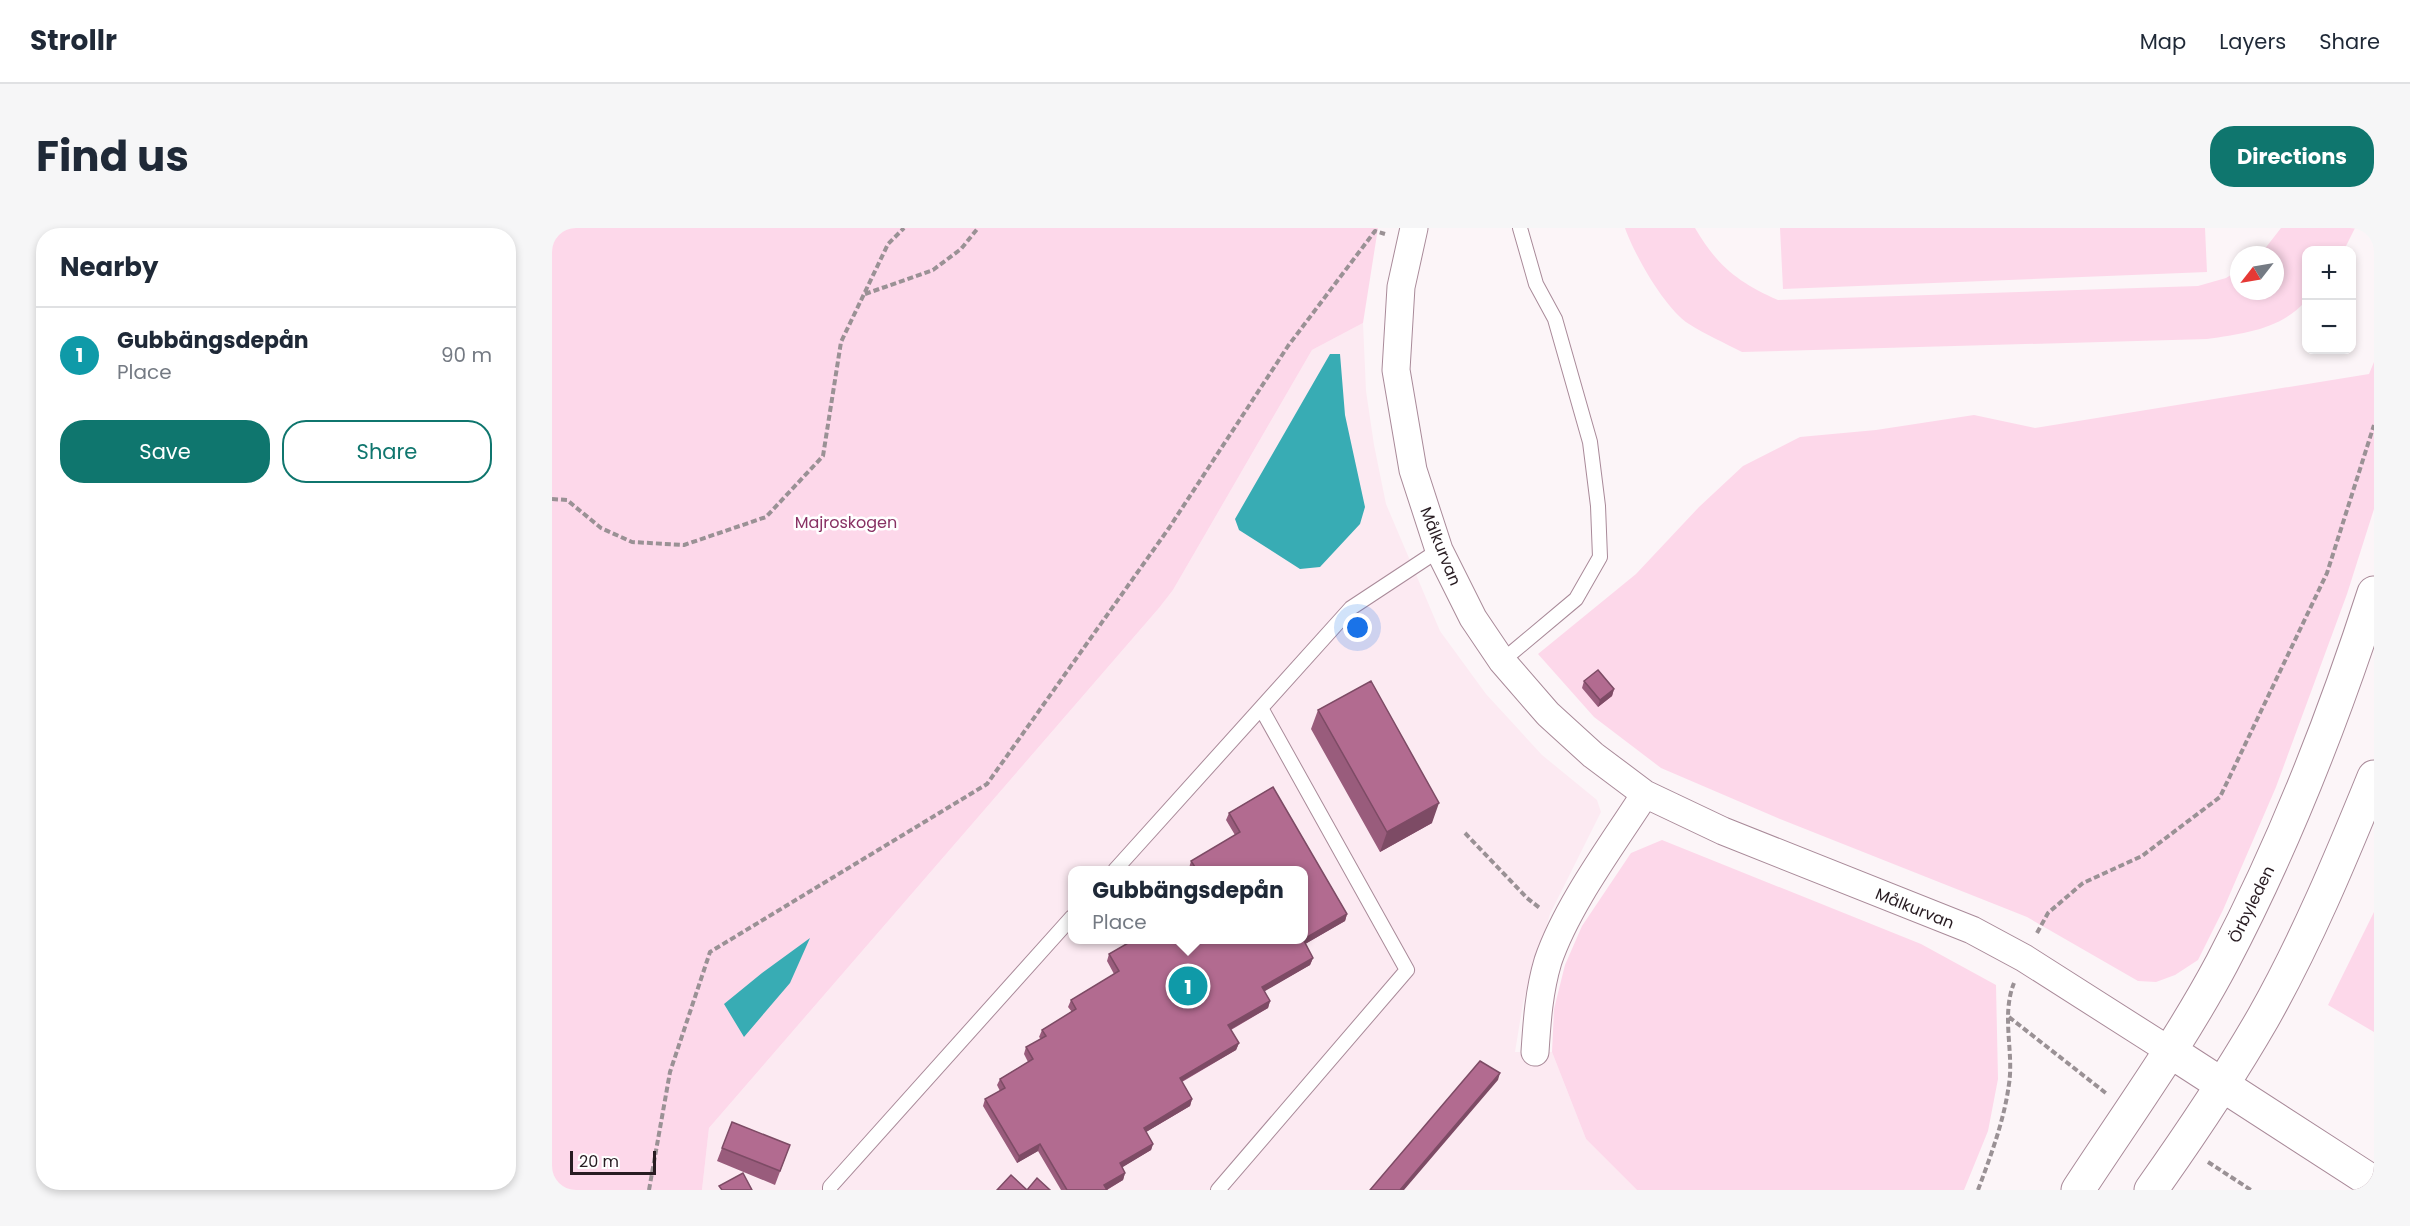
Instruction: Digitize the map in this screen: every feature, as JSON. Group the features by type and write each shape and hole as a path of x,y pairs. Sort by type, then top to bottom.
{"main road":[{"name":"Örbyleden","path":"2078,1190 2170,1051 2221,964 2273,860 2320,746 2374,593"},
{"path":"2151,1190 2263,1017 2330,885 2374,777"},
{"path":"2170,1051 2374,1183"}],"street":[{"name":"Målkurvan","path":"1413,234 1401,287 1396,370 1413,470 1439,550 1473,618 1502,661 1548,714 1593,755 1645,794 1723,831 1972,930 2024,958 2170,1051"},
{"path":"1535,1052 1538,1005 1548,961 1566,919 1645,794"}],"lane":[{"path":"1502,661 1576,599 1600,557 1598,506 1590,442 1555,319 1536,284 1520,228"},
{"path":"1119,866 1352,608 1439,550"},
{"path":"1218,1190 1407,970 1261,708"},
{"path":"830,1190 830,1187 1068,921"}],"path":[{"path":"552,499 567,500 601,528 632,542 684,545 766,517 823,456 841,342 888,244 904,228"},
{"path":"864,294 933,270 961,249 978,228"},
{"path":"649,1190 670,1072 710,952 987,784 1169,528 1288,346 1375,231 1413,234"},
{"path":"1978,1190 1999,1134 2010,1082 2011,991 2024,958 2048,913 2083,883 2142,856 2220,797 2327,573 2374,425"},
{"path":"1465,833 1527,898 1539,908 1566,919"}],"shaded area":[{"path":"1363,323 1366,391 1386,504 1440,631 1486,694 1542,755 1597,800 1601,812 1550,914 1523,1003 1515,1052 1552,1052 1586,1139 1637,1190 702,1190 709,1128 1173,590 1312,350"}],"green space":[{"name":"Majroskogen","path":"552,228 1378,228 1363,323 1312,350 1173,590 709,1128 702,1190 552,1190"},
{"path":"1625,228 1695,228 1712,253 1730,272 1752,287 1778,300 2198,286 2230,276 2230,300 2284,300 2284,246 2267,246 2281,228 2355,228 2346,246 2302,246 2302,305 2296,311 2261,329 2207,339 1742,352 1702,332 1680,317 1651,280"},
{"path":"1780,228 2205,228 2207,272 1783,289"},
{"path":"2374,362 2374,509 2347,594 2276,787 2223,910 2198,960 2175,975 2156,982 2138,981 2027,917 1780,819 1661,768 1594,717 1538,654 1636,574 1699,507 1743,466 1800,437 1876,430 1974,415 2035,428 2369,374"},
{"path":"1662,840 1921,944 1996,985 1998,1079 1988,1131 1964,1190 1637,1190 1586,1139 1552,1052 1554,1009 1565,965 1582,926 1631,853"},
{"path":"2374,912 2374,1032 2328,1005"}],"water":[{"path":"1330,354 1340,354 1345,415 1365,507 1360,524 1320,567 1300,569 1239,530 1235,519"},
{"path":"810,938 790,983 744,1037 724,1004"}],"building":[{"path":"1598,670 1614,689 1600,700 1584,681"},
{"path":"1371,681 1439,803 1387,832 1318,710"},
{"path":"1273,787 1347,914 1308,937 1308,866 1194,866 1191,861 1240,832 1229,813"},
{"path":"1126,944 1306,944 1313,958 1262,987 1270,1001 1228,1025 1239,1043 1180,1078 1192,1099 1144,1128 1153,1144 1120,1163 1125,1173 1104,1185 1107,1190 1067,1190 1040,1144 1019,1156 985,1099 1005,1088 1000,1079 1033,1059 1026,1047 1046,1036 1042,1030 1076,1009 1071,1000 1119,971 1109,954"},
{"path":"1480,1061 1500,1073 1400,1190 1370,1190"},
{"path":"732,1122 790,1145 780,1171 722,1148"},
{"path":"743,1173 752,1190 722,1190 719,1186"},
{"path":"1011,1175 1027,1190 997,1190"},
{"path":"1037,1178 1050,1190 1027,1190"}],"place":[{"name":"Gubbängsdepån","path":"1188,986"}]}
